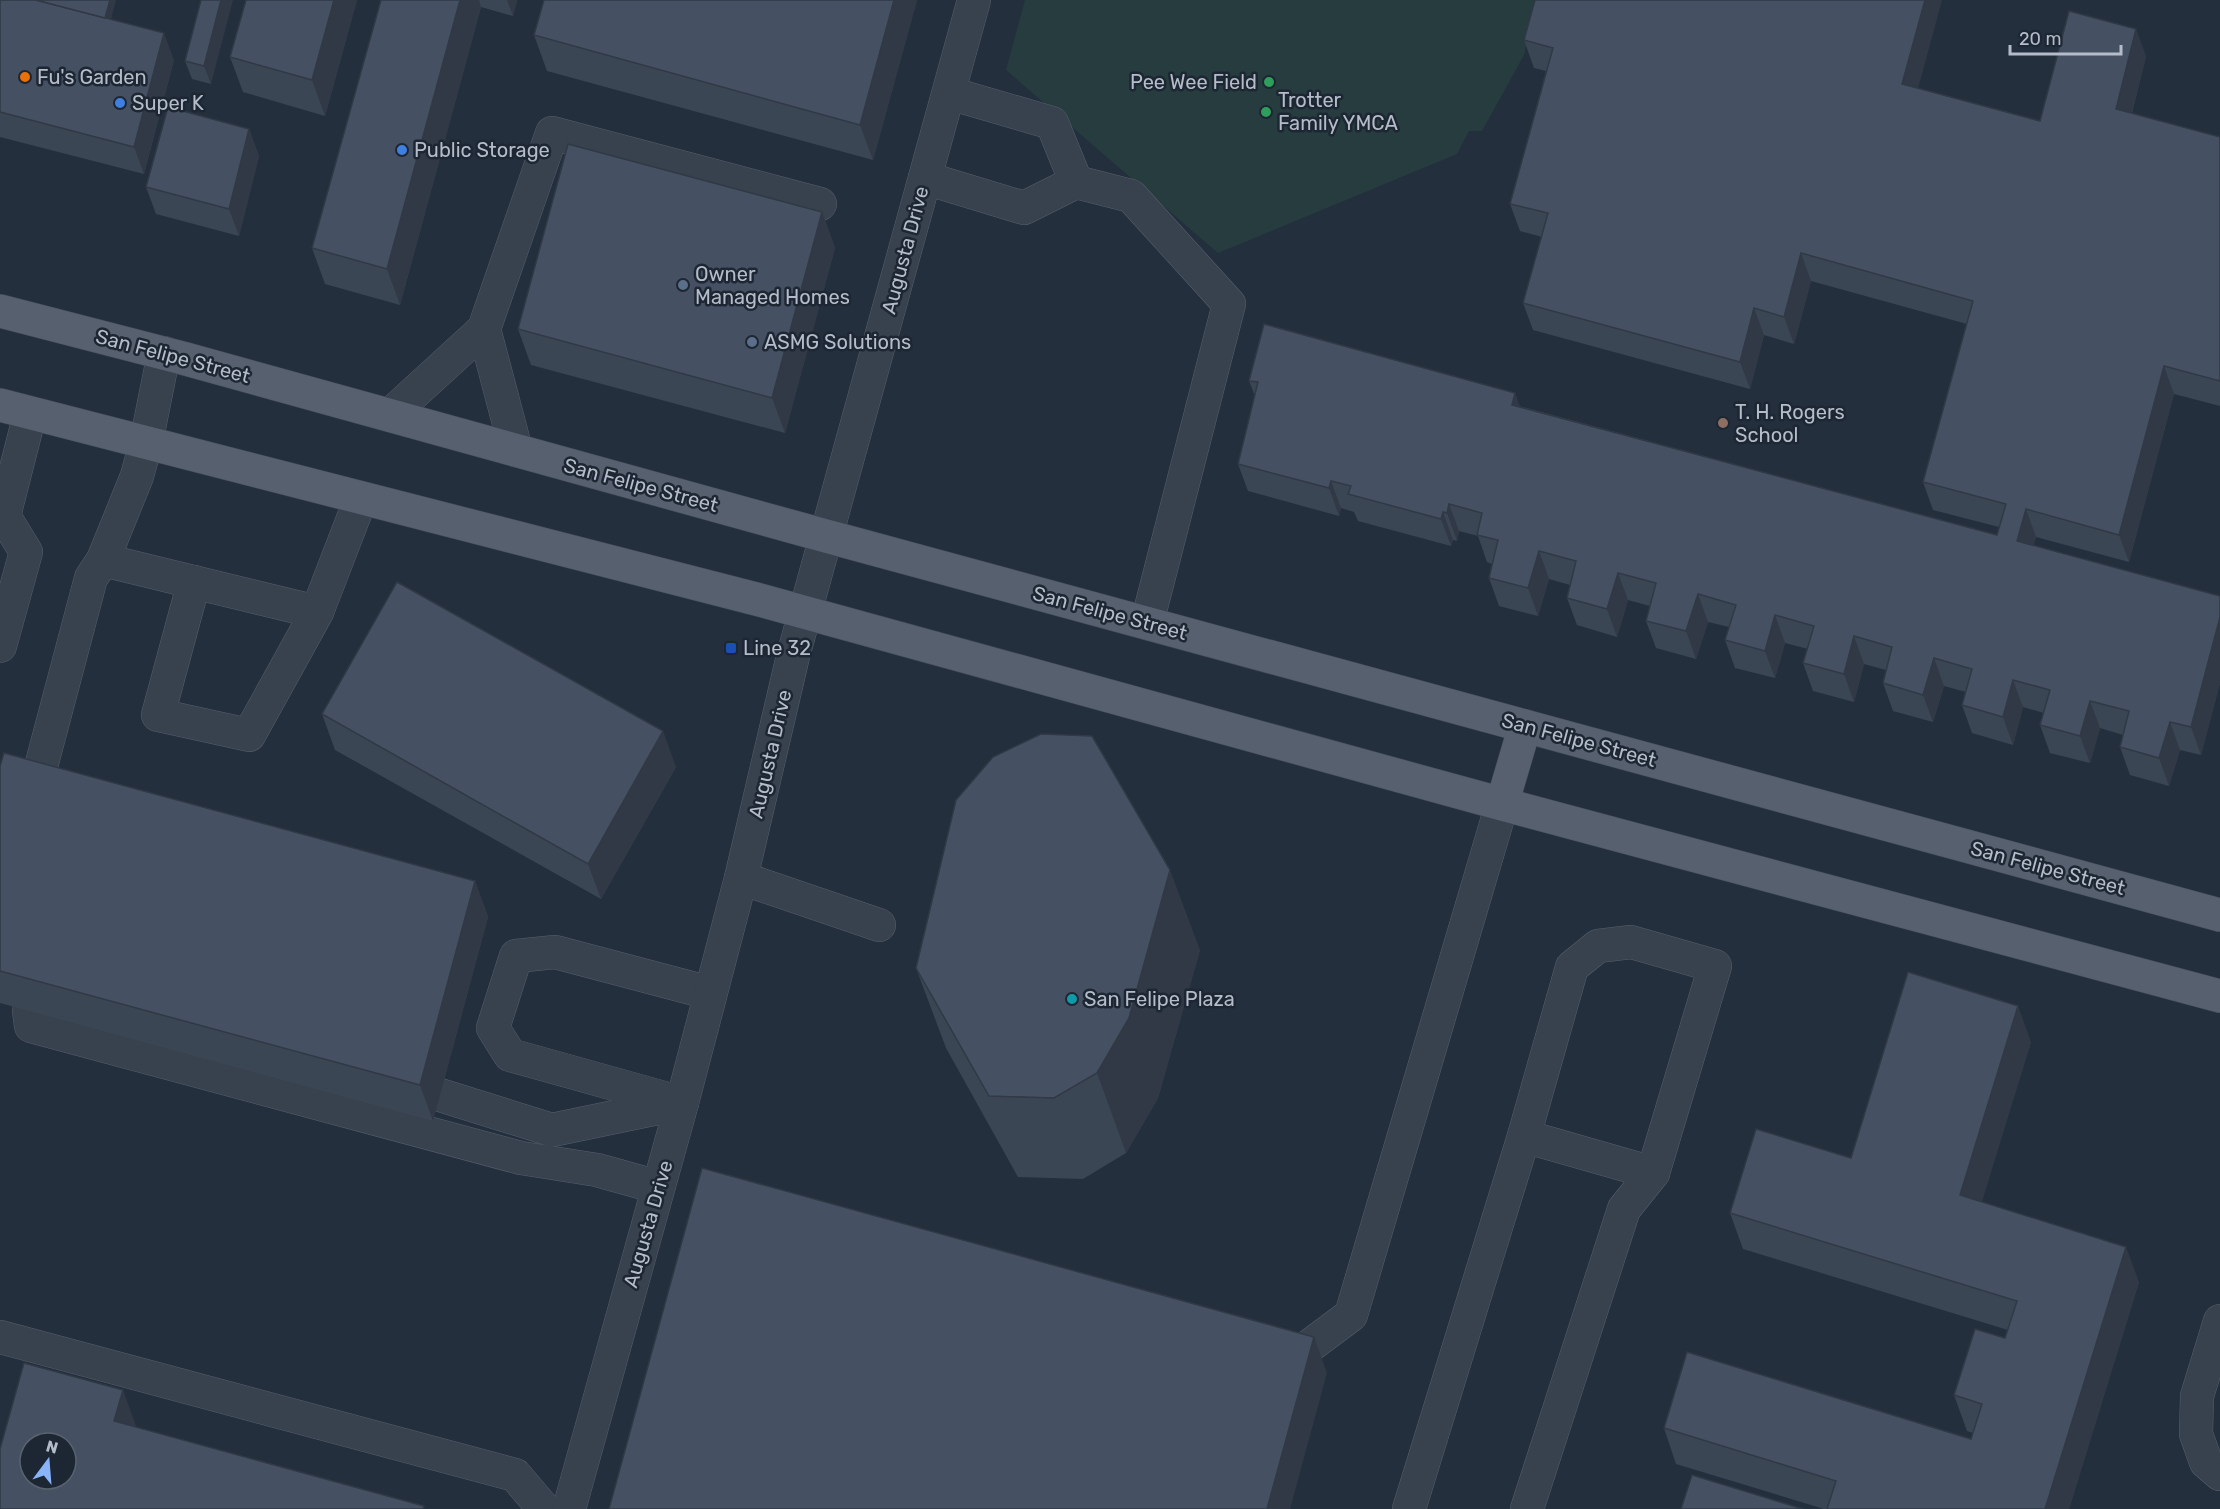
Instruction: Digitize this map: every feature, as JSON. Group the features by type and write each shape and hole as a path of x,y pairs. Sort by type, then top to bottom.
{"main road":[{"name":"San Felipe Street","path":"0,311 164,353 826,536 2220,915"},
{"path":"15,409 805,613 1502,804 2220,996"},
{"path":"1502,804 1525,726"}],"street":[{"name":"Augusta Drive","path":"569,1509 682,1103 741,878 805,613 974,0"},
{"path":"949,93 1052,123 1076,182"},
{"path":"390,415 484,329 552,133 820,204"},
{"path":"925,178 1024,208 1076,182 1131,196 1229,304 1147,623"},
{"path":"484,329 516,450"},
{"path":"34,794 92,578 103,560 137,477 164,353"},
{"path":"0,646 26,552 2,516 15,409"},
{"path":"194,582 158,715 249,735 316,612 361,498"},
{"path":"103,560 316,612"},
{"path":"1288,1362 1351,1315 1502,804"},
{"path":"741,878 879,925"},
{"path":"1409,1509 1524,1136 1572,966 1598,946 1631,942 1715,966 1653,1173 1624,1209 1527,1509"},
{"path":"682,1103 510,1055 493,1028 516,956 555,952 710,993"},
{"path":"29,1011 32,1026 521,1158 597,1170 658,1188"},
{"path":"440,1095 552,1130 682,1103"},
{"path":"1524,1136 1653,1173"},
{"path":"2220,1321 2196,1396 2196,1434 2206,1462 2220,1474"},
{"path":"0,1337 515,1475 544,1509"}],"green space":[{"name":"Trotter Family YMCA","path":"1025,0 1538,0 1524,55 1482,131 1469,131 1457,154 1218,253 1006,70"}],"building":[{"path":"0,0 36,0 164,33 134,147 0,112"},
{"path":"36,0 110,0 105,18"},
{"path":"201,0 221,0 204,66 185,61"},
{"path":"246,0 334,0 312,80 230,57"},
{"name":"Public Storage","path":"381,0 460,0 387,269 312,248"},
{"path":"544,0 894,0 860,125 534,35"},
{"path":"1535,0 1925,0 1902,84 2040,121 2069,11 2136,29 2116,109 2220,137 2220,381 2164,366 2119,535 2026,509 2017,541 2220,596 2220,617 2191,727 2170,722 2159,758 2120,747 2129,711 2090,701 2080,736 2040,725 2050,690 2013,680 2003,717 1962,705 1972,669 1934,658 1923,695 1883,683 1892,647 1854,636 1844,674 1803,663 1814,626 1775,615 1765,651 1725,640 1736,605 1698,594 1686,631 1646,621 1656,583 1618,573 1607,609 1567,598 1576,561 1539,551 1528,588 1489,578 1498,540 1477,535 1482,513 1449,504 1447,513 1443,512 1441,519 1348,494 1351,486 1331,481 1329,488 1238,464 1258,382 1249,381 1264,324 1515,393 1512,405 1997,535 2006,504 1923,482 1973,301 1801,253 1784,317 1754,308 1740,362 1523,303 1548,213 1510,204 1553,48 1524,40"},
{"path":"168,107 249,129 229,209 146,187"},
{"path":"568,144 822,212 772,398 518,329"},
{"path":"397,582 663,731 588,864 322,714"},
{"name":"San Felipe Plaza","path":"1041,734 1092,736 1170,870 1129,1018 1097,1073 1054,1098 989,1096 916,968 956,800 993,757"},
{"path":"4,753 475,881 420,1085 0,971 0,766"},
{"path":"1908,972 2018,1006 1960,1195 2126,1247 2045,1509 1827,1509 1836,1481 1664,1428 1687,1352 1971,1439 1982,1404 1954,1395 1975,1329 2005,1338 2017,1301 1730,1213 1756,1129 1851,1158"},
{"path":"702,1168 1314,1337 1267,1509 609,1509"},
{"path":"24,1363 123,1390 114,1421 424,1506 423,1509 0,1509 0,1449"},
{"path":"1692,1475 1803,1509 1681,1509"}],"place":[{"name":"Fu's Garden","path":"25,77"},
{"name":"Pee Wee Field","path":"1269,82"},
{"name":"Super K","path":"120,103"},
{"name":"Trotter Family YMCA","path":"1266,112"},
{"name":"Public Storage","path":"402,150"},
{"name":"Owner Managed Homes","path":"683,285"},
{"name":"ASMG Solutions","path":"752,342"},
{"name":"T. H. Rogers School","path":"1723,423"},
{"name":"Line 32","path":"731,648"},
{"name":"San Felipe Plaza","path":"1072,999"}]}
